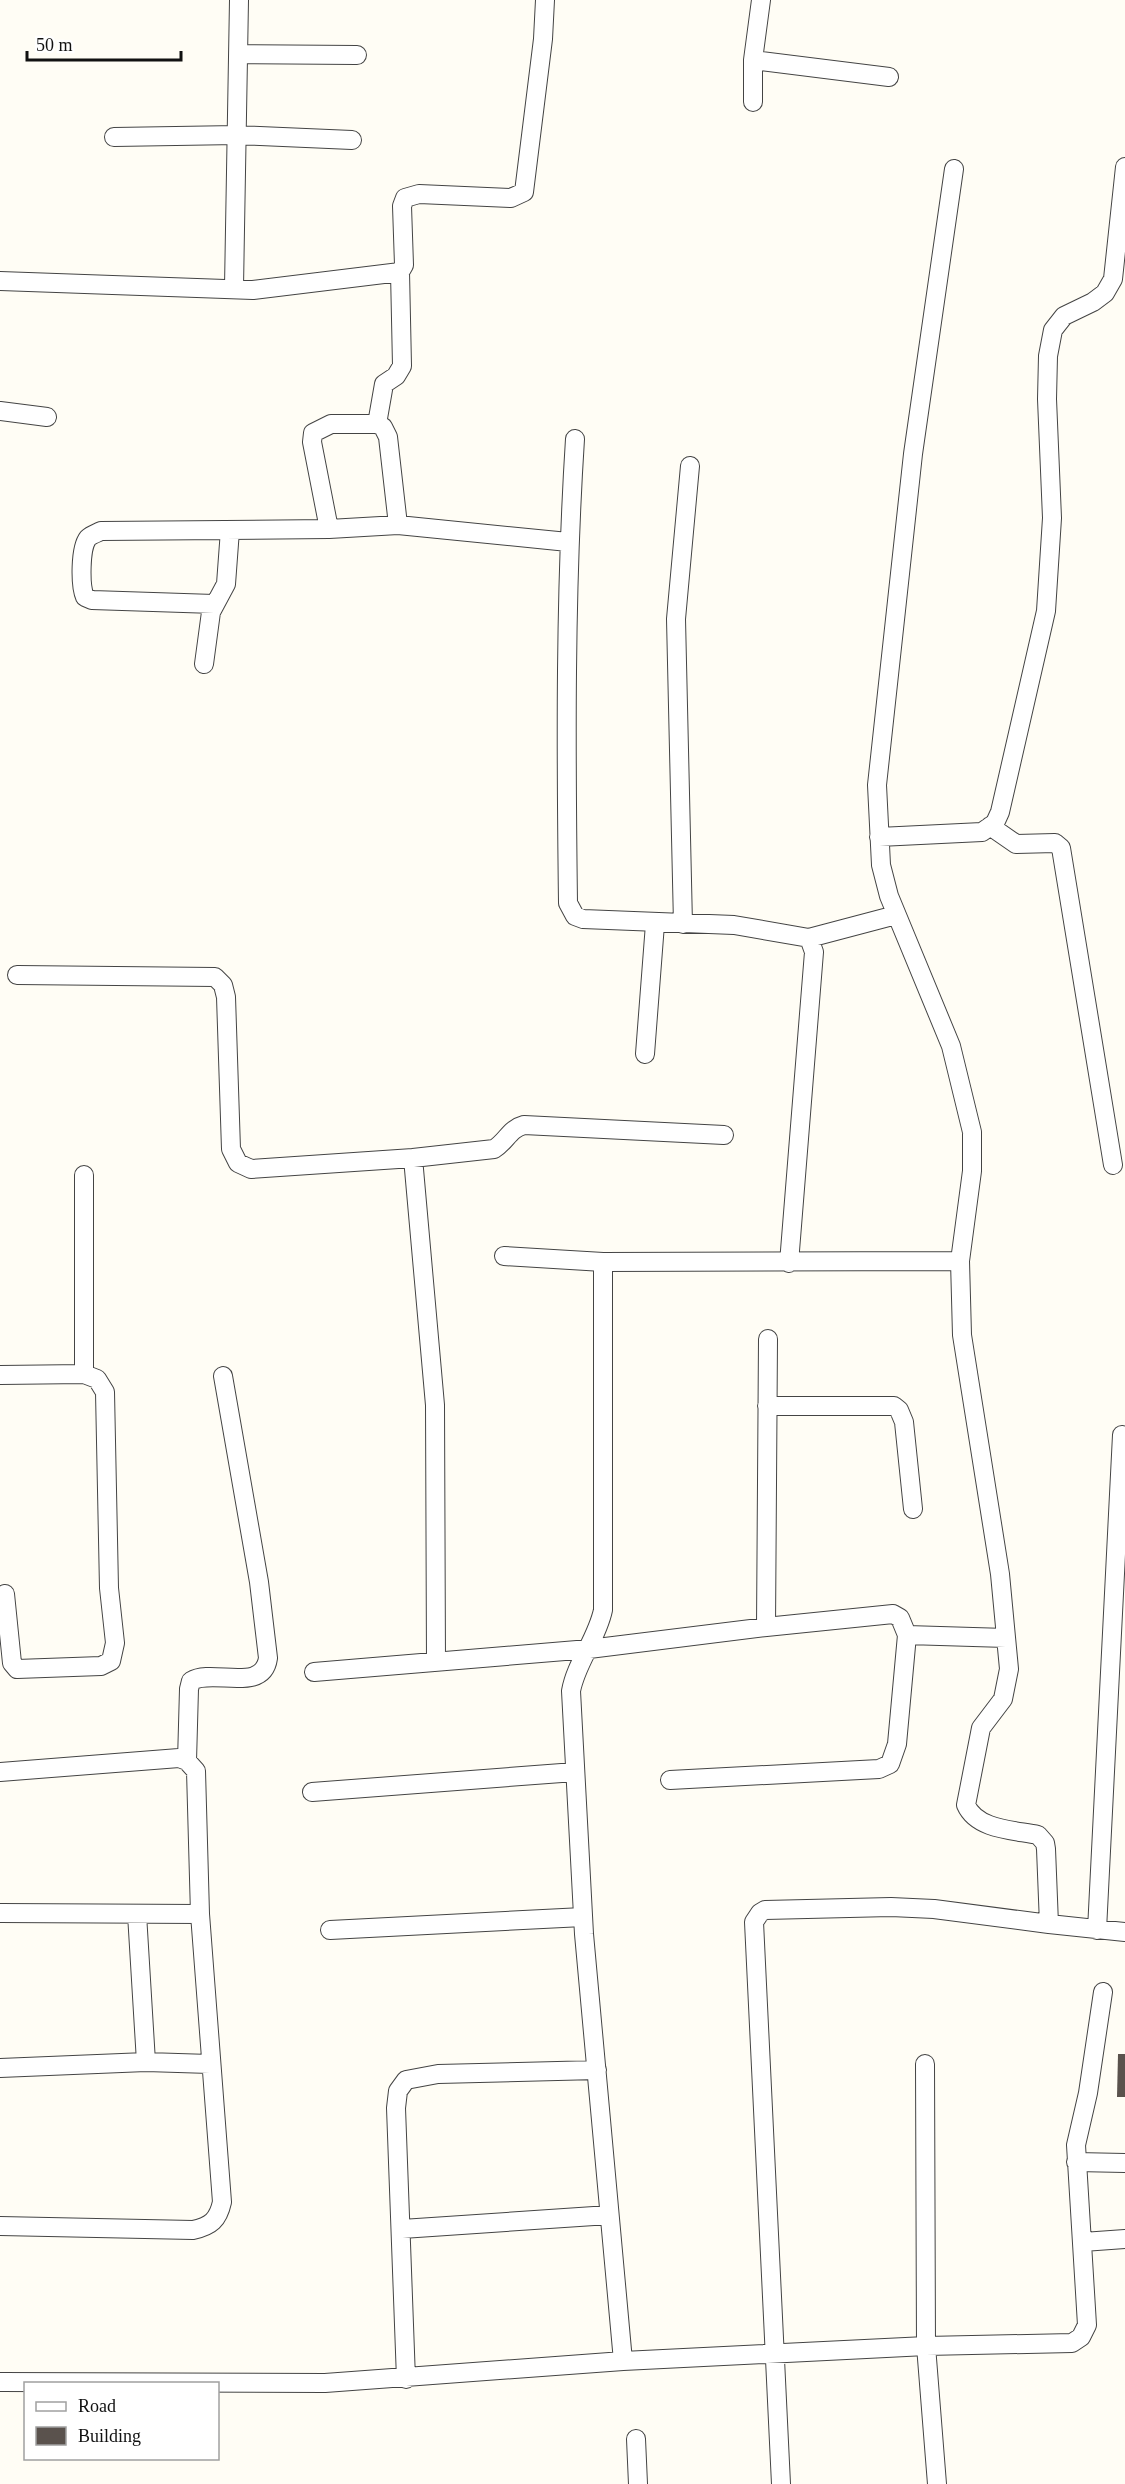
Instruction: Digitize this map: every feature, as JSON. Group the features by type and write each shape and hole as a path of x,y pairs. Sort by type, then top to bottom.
{"street":[{"path":"234,287 239,0"},
{"path":"376,424 384,384 400,372 402,366 400,272 404,265 402,206 405,198 419,194 511,198 524,192 545,0"},
{"path":"753,102 753,60 761,0"},
{"path":"238,54 357,55"},
{"path":"753,60 889,77"},
{"path":"114,137 237,135 352,140"},
{"path":"879,837 982,831 990,826 1000,812 1026,696 1040,647 1046,611 1052,518 1047,388 1048,356 1053,330 1064,316 1105,293 1113,279 1125,167"},
{"path":"954,169 912,466 877,785 879,837 881,865 896,915 951,1046 972,1131 972,1171 960,1261 962,1335 1000,1574 1009,1669 1005,1693 981,1728 966,1805 975,1819 1038,1834 1042,1838 1046,1849 1048,1924"},
{"path":"0,281 271,288 400,272"},
{"path":"0,411 47,417"},
{"path":"328,529 312,442 313,433 331,424 376,424 383,427 388,437 398,525"},
{"path":"575,439 568,542 566,724 568,903 574,916 583,919 654,924 734,925 809,938 896,915"},
{"path":"682,924 676,619 690,466"},
{"path":"214,604 92,600 85,597 81,580 84,545 88,537 101,531 328,529 398,525 568,542"},
{"path":"204,664 214,604 226,584 230,530"},
{"path":"990,826 1016,844 1055,843 1061,848 1113,1165"},
{"path":"645,1054 654,924"},
{"path":"789,1263 814,952 809,938"},
{"path":"17,975 215,977 223,985 226,996 231,1149 238,1163 243,1167 413,1158 494,1149 504,1142 513,1129 524,1125 724,1135"},
{"path":"413,1158 435,1405 436,1662"},
{"path":"84,1175 84,1374"},
{"path":"504,1256 603,1262 960,1261"},
{"path":"603,1262 603,1610 599,1629 576,1674 571,1691 583,1917 623,2361"},
{"path":"766,1627 768,1339"},
{"path":"0,1375 84,1374 97,1379 107,1400 109,1588 115,1642 111,1661 101,1666 16,1669 12,1663 5,1594"},
{"path":"187,1761 191,1681 201,1678 257,1676 265,1669 268,1658 258,1582 223,1376"},
{"path":"766,1406 894,1406 899,1410 904,1422 913,1509"},
{"path":"1097,1930 1122,1435"},
{"path":"314,1672 589,1649 893,1614 900,1618 907,1635 897,1744 890,1764 879,1769 670,1780"},
{"path":"907,1635 1006,1638"},
{"path":"0,1772 179,1758 187,1761 196,1771 200,1914 222,2202 219,2215 213,2222 206,2228 193,2230 0,2226"},
{"path":"312,1792 575,1772"},
{"path":"781,2484 754,1922 756,1917 765,1910 891,1907 934,1909 1125,1932"},
{"path":"0,1914 200,1914"},
{"path":"137,1914 146,2062"},
{"path":"330,1930 583,1917"},
{"path":"219,2383 325,2383 406,2379 623,2361 926,2346 1072,2343 1087,2325 1076,2162 1078,2128 1088,2093 1103,1992"},
{"path":"0,2068 146,2062 210,2064"},
{"path":"925,2064 926,2346 937,2484"},
{"path":"406,2379 396,2108 398,2091 406,2080 438,2073 597,2070"},
{"path":"1076,2162 1125,2163"},
{"path":"402,2229 609,2215"},
{"path":"1083,2242 1125,2239"},
{"path":"0,2382 24,2382"},
{"path":"636,2439 638,2484"}],"building":[{"path":"1118,2054 1125,2054 1125,2097 1117,2097"}]}
